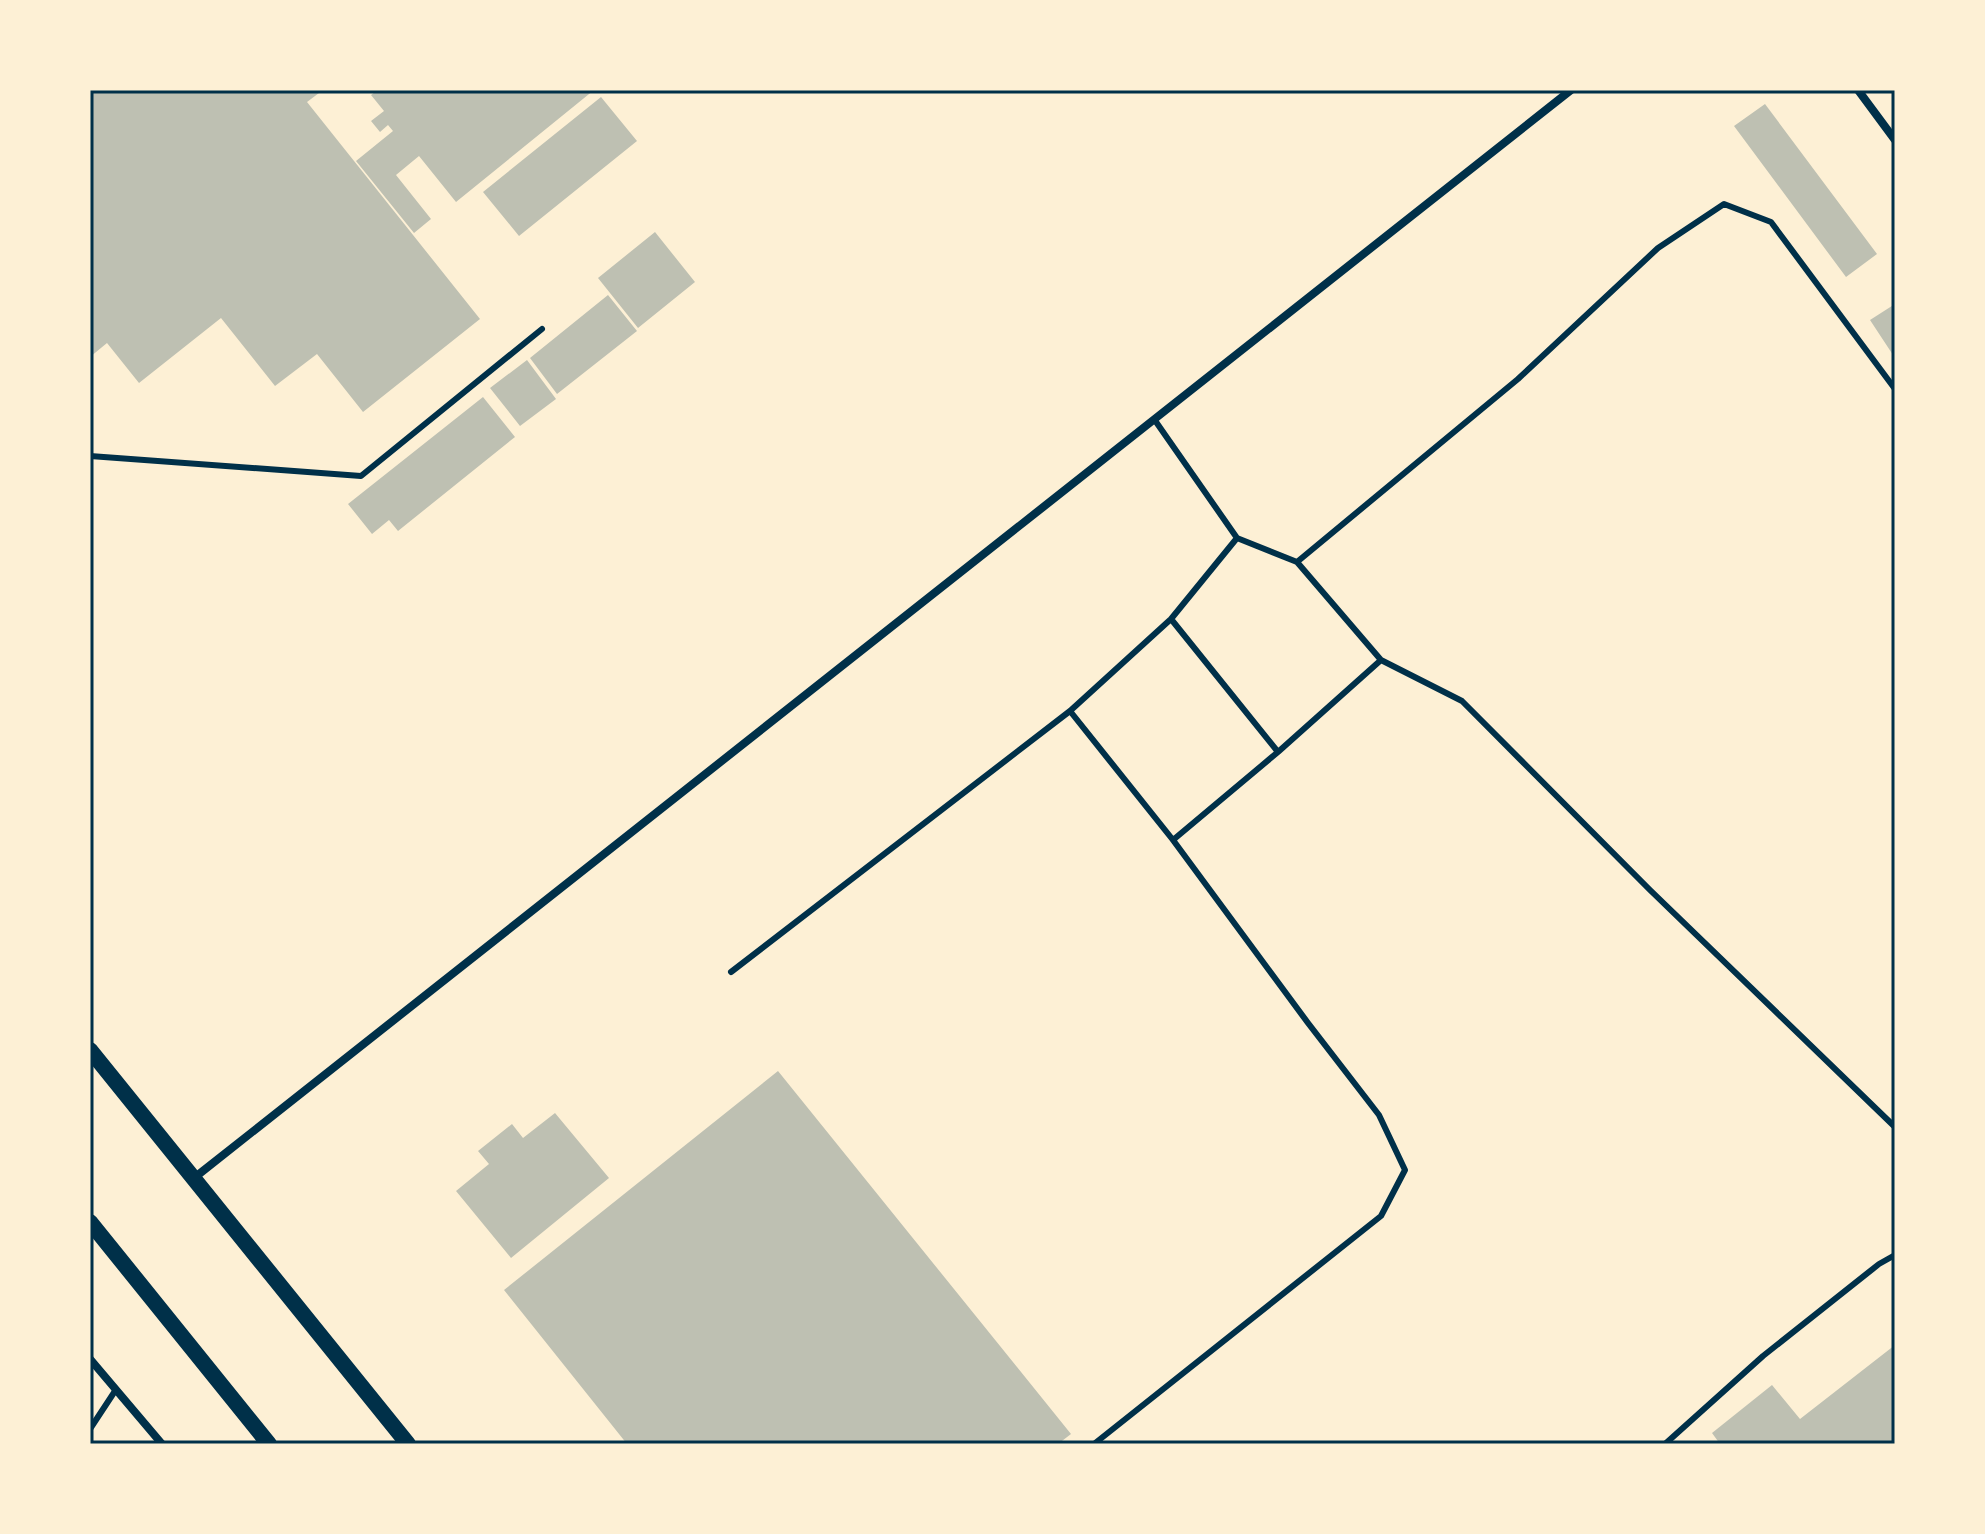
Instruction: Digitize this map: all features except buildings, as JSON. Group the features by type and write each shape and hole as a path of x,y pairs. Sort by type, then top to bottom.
{"main road":[{"path":"90,1050 408,1444"},
{"path":"90,1222 269,1444"}],"street":[{"path":"193,1178 1571,90"},
{"path":"1858,90 1895,140"},
{"path":"90,1359 162,1444"}],"lane":[{"path":"1297,562 1518,379 1658,248 1724,204 1771,222 1895,389"},
{"path":"90,456 361,476 542,329"},
{"path":"1154,419 1237,538 1297,562 1381,660 1462,701 1650,890 1895,1127"},
{"path":"731,972 1070,711 1171,619 1237,538"},
{"path":"1171,619 1278,752"},
{"path":"1173,840 1381,660"},
{"path":"1070,711 1173,840 1379,1115 1405,1170 1381,1216 1094,1444"},
{"path":"1665,1444 1763,1356 1879,1264 1895,1255"},
{"path":"90,1429 115,1391"}]}
